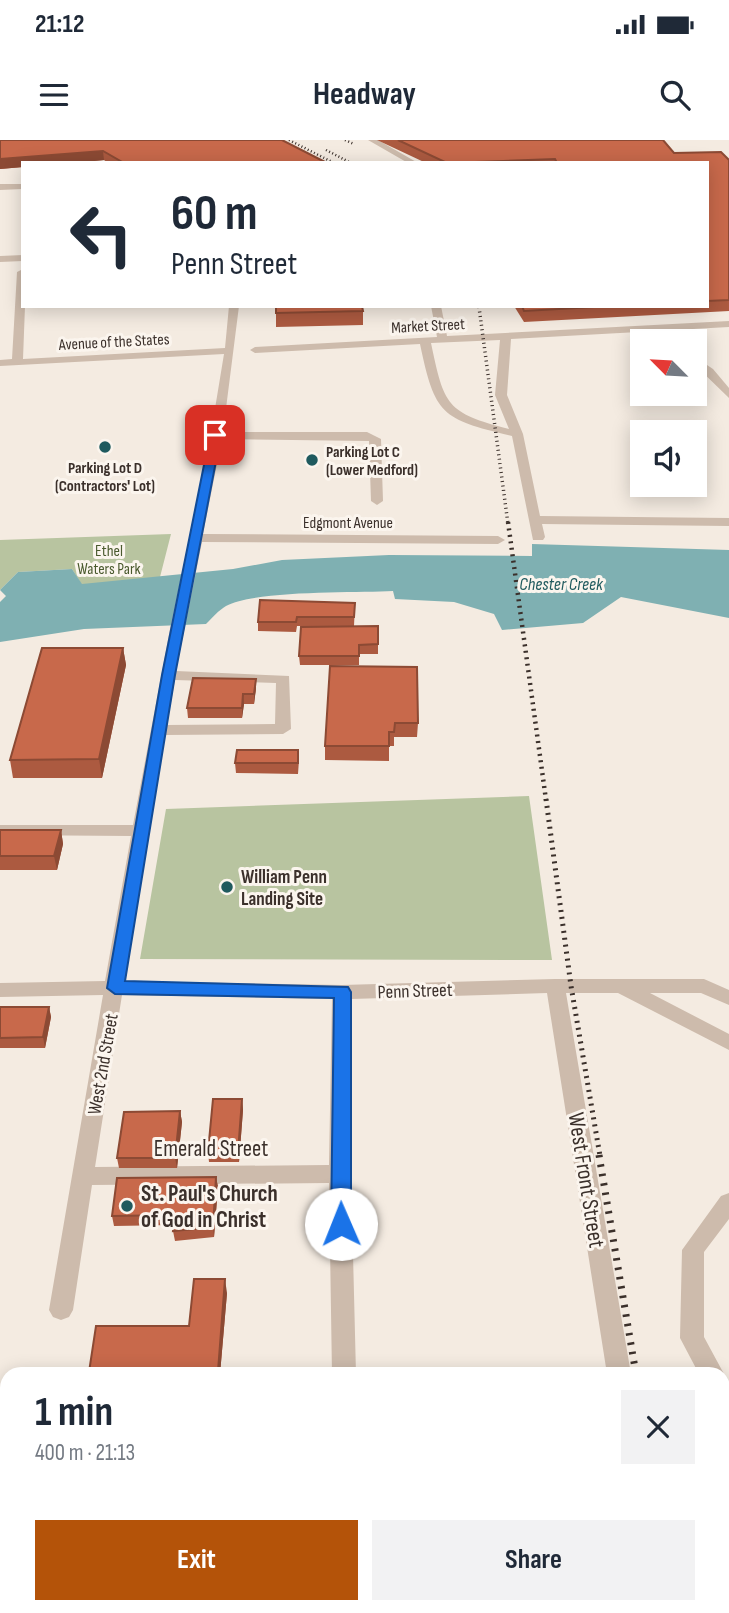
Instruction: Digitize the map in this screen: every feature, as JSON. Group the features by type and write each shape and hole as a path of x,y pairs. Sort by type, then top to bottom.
{"street":[{"path":"372,140 410,161"},
{"path":"0,187 21,186"},
{"path":"0,259 21,258"},
{"path":"17,362 21,290"},
{"name":"West 2nd Street","path":"61,1310 159,730 230,351 234,308"},
{"path":"436,308 443,340"},
{"name":"Market Street","path":"255,350 729,324"},
{"path":"506,336 501,396 517,433 538,537"},
{"path":"425,341 436,393 446,410 463,421 517,433"},
{"name":"Avenue of the States","path":"0,363 230,351"},
{"path":"707,369 729,395"},
{"path":"215,435 367,436 375,439 377,501"},
{"path":"535,520 729,522"},
{"name":"Edgmont Avenue","path":"197,538 498,540"},
{"path":"159,730 283,730 284,679 169,675"},
{"path":"0,830 142,831"},
{"path":"620,985 729,1043"},
{"name":"Penn Street","path":"0,990 115,988 342,992 620,985 704,986 729,998"},
{"name":"West Front Street","path":"555,986 618,1367"},
{"path":"342,992 340,1174 344,1367"},
{"name":"Emerald Street","path":"82,1176 340,1174"},
{"path":"708,1367 692,1338 693,1250 729,1202"}],"green space":[{"name":"Ethel Waters Park","path":"171,534 160,577 82,585 72,569 18,572 0,590 0,540"},
{"path":"529,796 552,960 140,959 166,809"}],"water":[{"name":"Chester Creek","path":"532,544 729,550 729,618 621,597 583,623 502,630 494,614 454,602 395,599 393,591 331,592 259,597 240,601 223,608 206,624 84,629 0,642 0,602 6,596 0,590 18,572 72,569 82,584 233,569 282,560 389,555 532,556"}],"building":[{"path":"0,140 282,140 323,161 120,161 103,151 0,159"},
{"path":"398,140 663,140 674,153 721,152 729,160 729,300 709,301 709,161 443,161"},
{"path":"276,308 362,308 363,311 276,313"},
{"path":"523,308 577,308 524,311"},
{"path":"260,600 355,603 354,617 297,617 296,622 258,622"},
{"path":"378,626 378,644 359,645 359,656 299,656 301,627"},
{"path":"42,648 123,648 99,759 10,760"},
{"path":"330,666 417,667 418,723 395,723 394,732 389,732 389,746 325,746"},
{"path":"193,678 256,679 254,694 243,694 242,708 187,708"},
{"path":"237,750 298,750 298,763 235,763"},
{"path":"0,830 61,830 54,856 0,856"},
{"path":"0,1007 49,1007 43,1037 0,1038"},
{"path":"213,1099 242,1099 238,1152 208,1152"},
{"path":"180,1111 175,1158 117,1158 124,1112"},
{"path":"216,1177 213,1227 173,1231 176,1215 112,1216 117,1178"},
{"path":"194,1279 225,1279 218,1367 90,1367 96,1326 189,1326"}],"railway":[{"path":"289,140 330,161"},
{"path":"345,140 354,144"},
{"path":"326,150 347,161"},
{"path":"479,308 508,524"},
{"path":"508,522 546,800"},
{"path":"546,799 571,986 600,1156"},
{"path":"599,1155 635,1367"}],"place":[{"name":"Parking Lot D (Contractors' Lot)","path":"105,447"},
{"name":"Parking Lot C (Lower Medford)","path":"312,460"},
{"name":"William Penn Landing Site","path":"227,887"},
{"name":"St. Paul's Church of God in Christ","path":"127,1206"}],"route":[{"path":"215,435 197,538 177,628 115,988 342,992 341,1224"}]}
